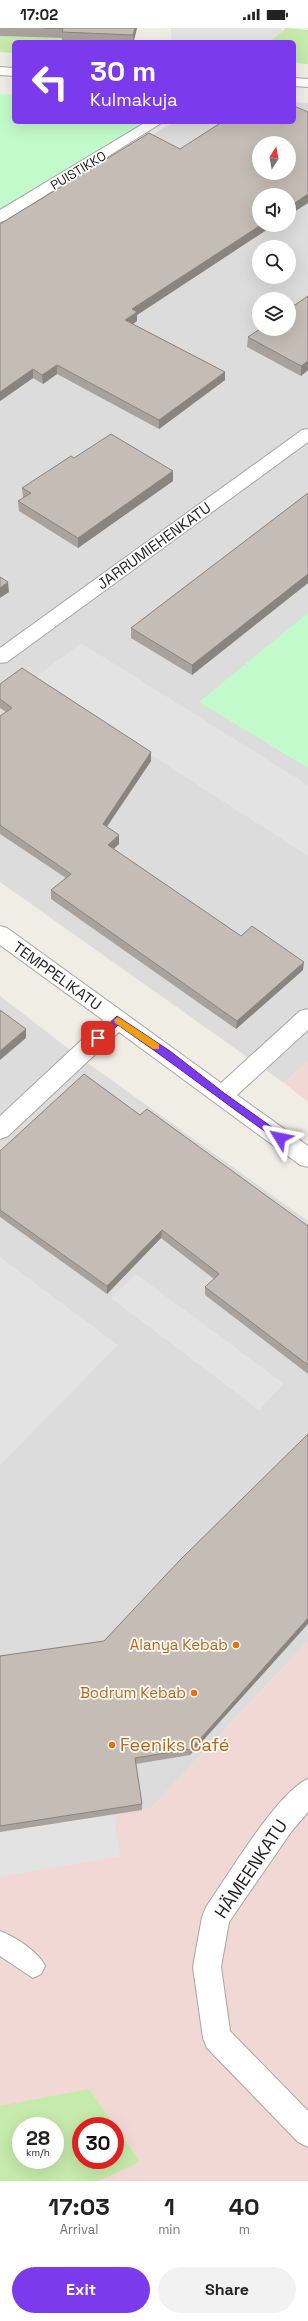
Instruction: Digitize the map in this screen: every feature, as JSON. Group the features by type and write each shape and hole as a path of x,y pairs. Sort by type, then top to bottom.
{"street":[{"path":"0,71 12,72"},
{"path":"296,82 308,83"},
{"name":"PUISTIKKO","path":"0,217 153,124"},
{"name":"JARRUMIEHENKATU","path":"0,657 308,434"},
{"name":"TEMPPELIKATU","path":"0,934 308,1158"},
{"path":"221,1096 308,1017"},
{"path":"0,1130 117,1020"},
{"name":"HÄMEENKATU","path":"308,1792 281,1822 216,1917 207,1967 216,2038 308,2132"}],"lane":[{"path":"0,1942 33,1966"}],"shaded area":[{"path":"171,28 277,28 283,30 271,40 171,40"},
{"path":"296,102 308,103 308,1061 284,1083 0,882 0,226 171,124 296,124"},
{"path":"81,643 308,785 308,856 33,679"},
{"path":"0,996 78,1056 308,1221 308,1641 151,1808 0,1830"},
{"path":"308,1061 308,1102 284,1083"},
{"path":"0,1257 118,1345 0,1465"},
{"path":"136,1274 284,1384 259,1410 111,1298"},
{"path":"308,1641 308,2181 0,2181 0,1830 151,1808"},
{"path":"114,1813 120,1856 0,1877 0,1830"}],"green space":[{"path":"286,28 308,30 308,64 296,63 296,40 271,40"},
{"path":"0,36 63,38 62,40 12,40 12,53 0,52"},
{"path":"0,94 12,95 12,124 145,124 0,212"},
{"path":"308,613 308,768 199,702"},
{"path":"89,2089 109,2117 72,2117 72,2169 124,2169 124,2139 140,2162 98,2181 0,2181 0,2106"}],"building":[{"path":"43,28 135,28 133,35 62,32 63,29"},
{"path":"296,107 308,112 308,194 296,202 296,188 252,188 252,231 132,309 137,312 125,320 225,372 159,420 57,365 42,375 33,369 0,392 0,224 149,133 180,149 219,124 296,124"},
{"path":"308,296 308,361 301,366 248,337 252,334 252,336 296,336 296,304"},
{"path":"111,434 173,471 78,538 18,501 31,493 22,488 71,456 74,458"},
{"path":"308,493 308,574 192,665 131,628"},
{"path":"0,577 8,582 0,588"},
{"path":"22,668 151,752 103,824 119,835 108,845 241,936 252,926 304,962 237,1021 51,890 71,874 0,825 0,716 12,708 0,699 0,684"},
{"path":"0,1010 26,1029 0,1051"},
{"path":"84,1074 140,1115 147,1109 308,1226 308,1365 205,1287 219,1274 162,1230 107,1286 0,1210 0,1151"},
{"path":"308,1434 308,1618 191,1749 135,1758 142,1804 0,1826 0,1656 104,1641 180,1560"}],"slow traffic":[{"path":"118,1020 156,1046"}],"place":[{"name":"Alanya Kebab","path":"236,1645"},
{"name":"Bodrum Kebab","path":"194,1693"},
{"name":"Feeniks Café","path":"112,1745"}],"route":[{"path":"98,1038 117,1020 167,1054 221,1096 280,1138"}]}
